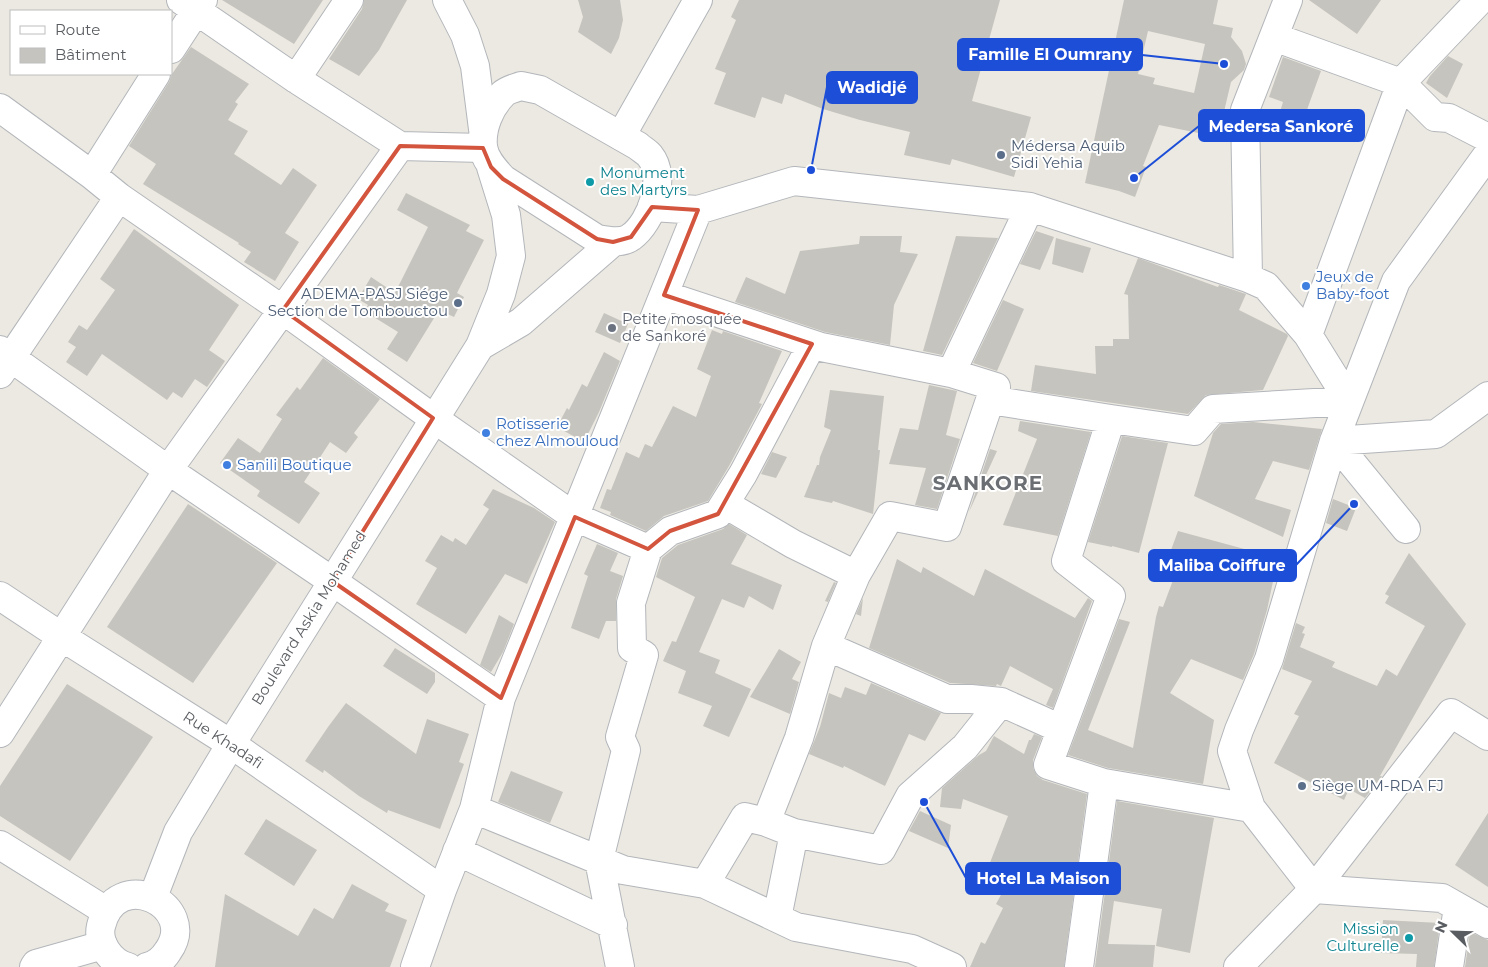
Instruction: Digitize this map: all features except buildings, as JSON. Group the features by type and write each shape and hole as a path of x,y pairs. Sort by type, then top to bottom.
{"street":[{"path":"296,78 349,0"},
{"name":"Boulevard Askia Mohamed","path":"153,897 178,832 230,744 433,418 480,346 501,294 511,256 506,215 486,148 475,66 465,35 447,0"},
{"path":"465,35 471,0"},
{"path":"622,136 698,0"},
{"path":"1248,278 1245,110 1288,0"},
{"path":"1308,335 1401,83 1480,0"},
{"path":"172,47 193,3 296,78 400,146 486,148"},
{"path":"1274,37 1401,83 1435,117 1449,118 1488,138"},
{"path":"92,175 155,75"},
{"path":"480,346 521,322 613,242 631,237 645,222 654,199 657,170 650,156 622,136 540,90 521,86 504,92 491,110 486,148 504,179 597,239 613,242"},
{"path":"0,108 92,175 118,197 283,310 574,517 648,549"},
{"path":"0,734 168,470 400,146"},
{"path":"1488,154 1396,281 1334,441 1269,660 1232,751 1251,808 1314,889 1442,898 1488,924"},
{"path":"654,199 698,210 794,181 1030,207 1248,278 1266,286 1308,335 1349,401"},
{"path":"118,197 4,360 332,581 501,698"},
{"path":"951,373 1030,207"},
{"path":"415,967 442,890 474,809 501,698 698,210"},
{"path":"664,295 812,344 951,373 996,387 947,527 890,516 856,575 826,646 799,738 766,822"},
{"path":"620,967 599,860 626,750 620,737 644,655 632,648 632,603 648,549 670,531 718,514 743,474 812,344"},
{"path":"1334,441 1436,434 1488,396"},
{"path":"990,400 1110,420 1194,431 1214,409 1349,401"},
{"path":"1110,420 1066,561 1111,596 1048,765 1104,783 1251,808"},
{"path":"1334,441 1406,530"},
{"path":"725,504 793,544 856,575"},
{"name":"Rue Khadafi","path":"0,596 230,744 442,890"},
{"path":"826,646 947,699 1001,702 1061,729"},
{"path":"705,884 746,817 766,822 794,833 881,850 910,796 965,747 1001,702"},
{"path":"1238,967 1314,889 1450,713 1488,736"},
{"path":"1079,967 1104,783"},
{"path":"474,809 623,870 705,884 796,927 912,949 952,967"},
{"path":"777,918 794,833"},
{"path":"0,845 106,911"},
{"path":"457,851 613,926"},
{"path":"140,894 153,897 165,906 173,918 175,932 172,947 163,958 144,967 122,966 111,958 103,945 100,928 106,911 115,902 127,896 140,894"},
{"path":"1449,967 1458,907"},
{"path":"34,967 36,964 103,945"}],"highlighted area":[{"path":"400,146 483,148 491,167 503,179 597,239 613,242 631,237 652,207 698,210 664,295 812,344 718,514 670,531 648,549 575,517 501,698 332,581 433,418 283,310"}],"place":[{"name":"Famille El Oumrany","path":"1224,64"},
{"name":"Médersa Aquib Sidi Yehia","path":"1001,155"},
{"name":"Wadidjé","path":"811,170"},
{"name":"Medersa Sankoré","path":"1134,178"},
{"name":"Monument des Martyrs","path":"590,182"},
{"name":"Jeux de Baby-foot","path":"1306,286"},
{"name":"ADEMA-PASJ Siége Section de Tombouctou","path":"458,303"},
{"name":"Petite mosquée de Sankoré","path":"612,328"},
{"name":"Rotisserie chez Almouloud","path":"486,433"},
{"name":"Sanili Boutique","path":"227,465"},
{"name":"Maliba Coiffure","path":"1354,504"},
{"name":"Siège UM-RDA FJ","path":"1302,786"},
{"name":"Hotel La Maison","path":"924,802"},
{"name":"Mission Culturelle","path":"1409,938"}],"district":[{"name":"SANKORE","path":"988,483"}]}
